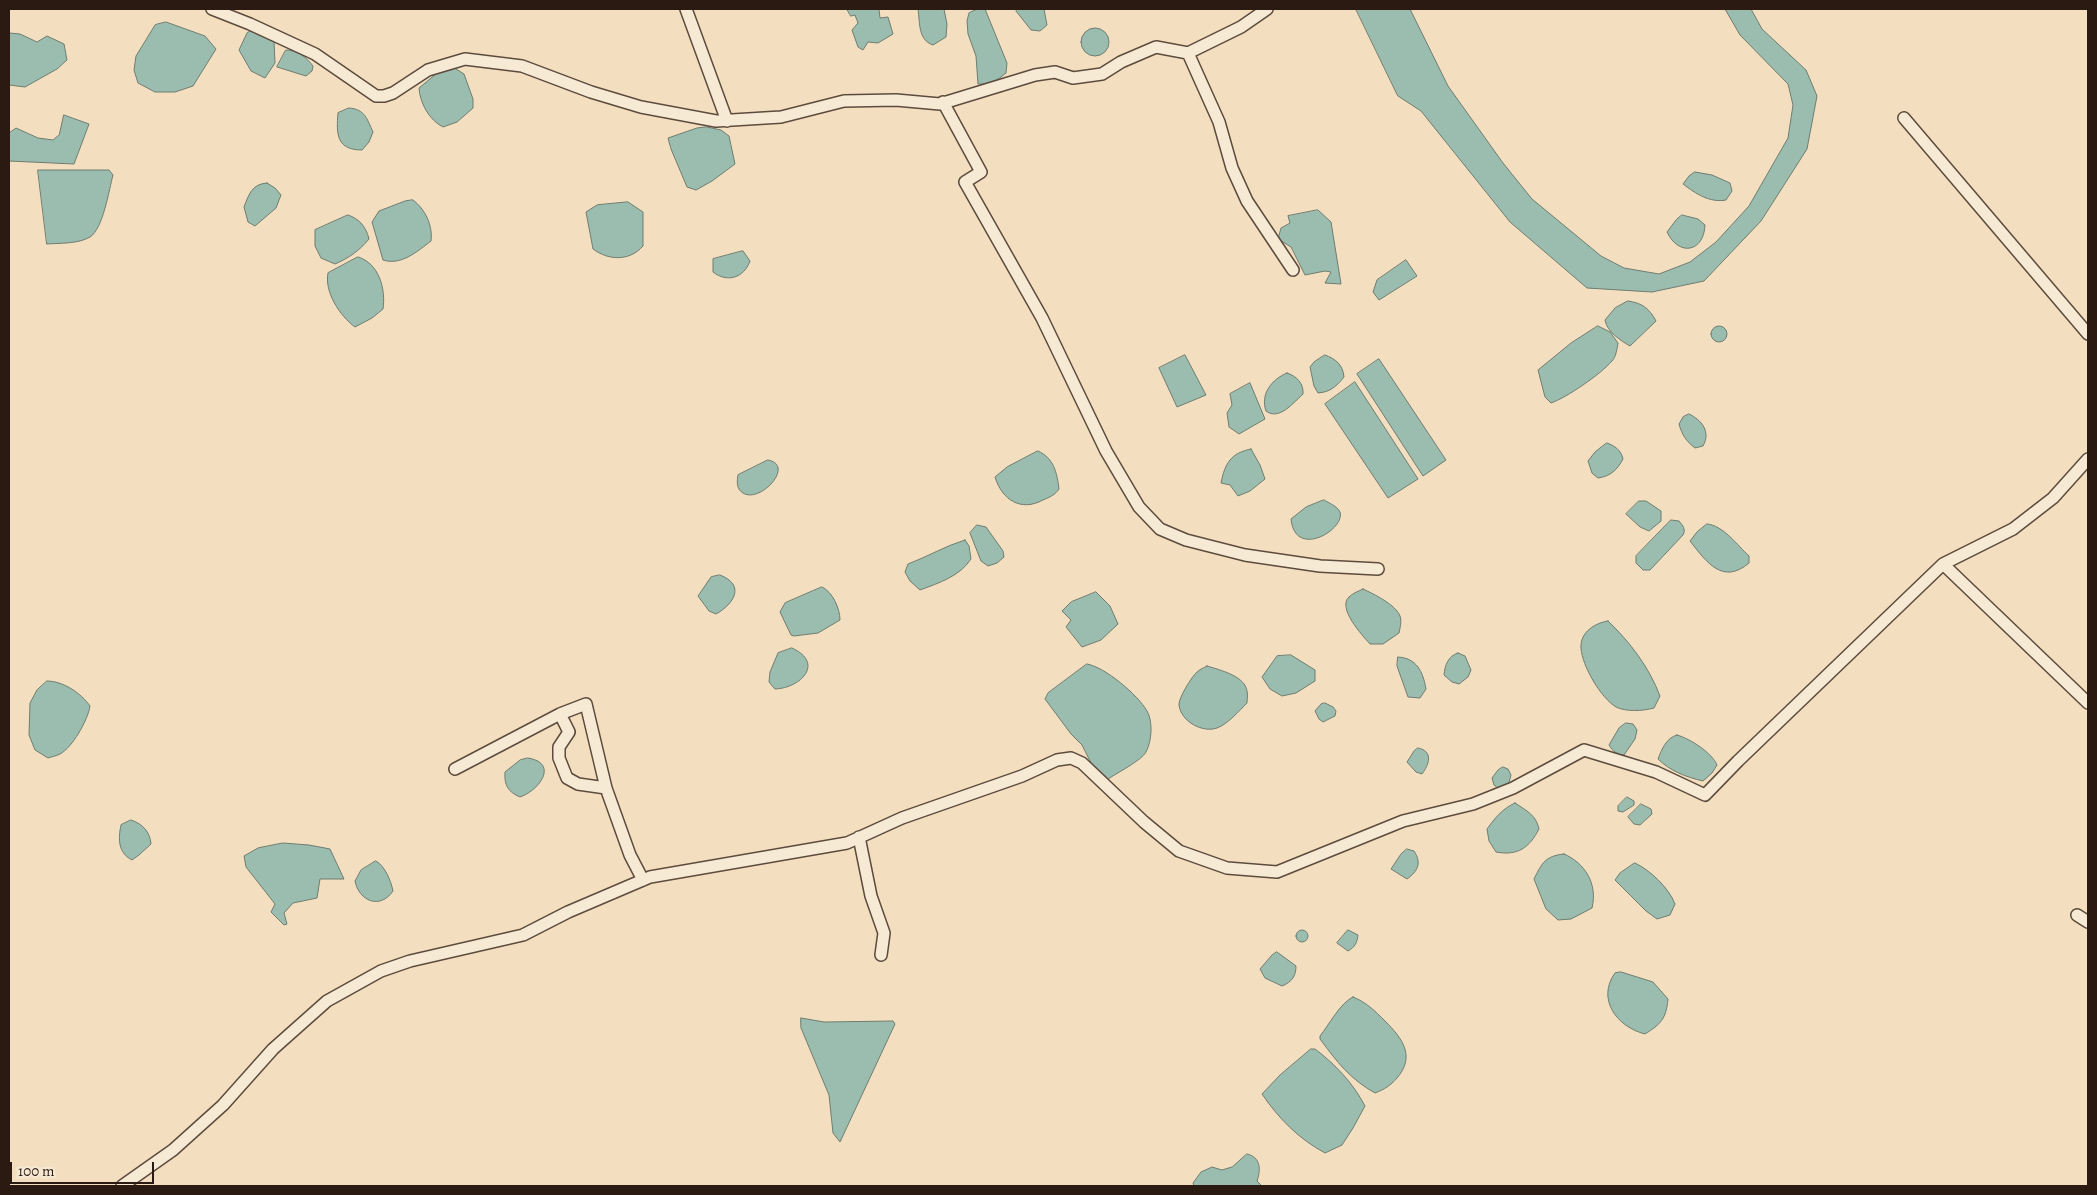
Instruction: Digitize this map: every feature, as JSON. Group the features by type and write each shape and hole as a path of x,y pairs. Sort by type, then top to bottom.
{"street":[{"path":"212,9 236,13 315,54 376,96 393,93 428,70 465,59 522,66 590,92 641,107 716,121 781,117 844,101 896,100 943,102 1042,74 1055,72 1073,78 1102,74 1121,62 1156,47 1188,53 1241,26 1267,9"},
{"path":"686,9 727,121"},
{"path":"1188,53 1219,122 1232,168 1247,201 1293,270"},
{"path":"943,102 981,172 965,182 1042,318 1106,451 1138,507 1160,529 1186,540 1245,555 1320,566 1378,569"},
{"path":"1904,118 2088,334"},
{"path":"122,1186 180,1144 223,1105 273,1049 327,1001 381,971 410,961 523,935 568,912 650,877 846,843 902,818 1022,776 1057,760 1071,758 1082,763 1144,822 1180,851 1227,868 1277,872 1403,821 1473,804 1513,788 1584,750 1656,772 1705,795 1943,564 2013,528 2053,498 2088,459"},
{"path":"1943,564 2088,703"},
{"path":"456,769 560,714 586,704 606,788 630,855 643,880"},
{"path":"560,714 569,732 560,747 559,758 567,778 578,784 606,788"},
{"path":"859,837 872,896 884,933 881,955"},
{"path":"2077,915 2088,922"}],"shaded area":[{"path":"847,9 879,9 880,18 888,17 893,34 878,43 868,42 863,50 858,47 852,30 858,23 855,15 851,16"},
{"path":"918,9 944,9 947,24 946,37 933,45 928,43 922,35"},
{"path":"978,9 985,9 1007,63 1006,73 993,82 986,84 978,84 976,56 968,34 967,21 969,13"},
{"path":"1018,9 1044,9 1047,25 1040,31 1031,30 1016,11"},
{"path":"1356,9 1410,9 1448,86 1503,163 1532,199 1601,256 1624,268 1659,274 1690,262 1716,242 1749,206 1788,138 1793,105 1788,84 1740,35 1725,9 1751,9 1762,29 1806,70 1817,96 1807,149 1761,221 1704,281 1652,292 1587,288 1510,222 1421,111 1398,96"},
{"path":"166,22 205,36 216,49 193,86 175,92 155,92 138,83 134,70 136,56 155,25"},
{"path":"1095,28 1105,32 1109,42 1105,52 1095,56 1085,52 1081,42 1085,32"},
{"path":"253,30 274,41 275,63 265,78 251,71 239,50 247,33"},
{"path":"9,33 20,34 37,42 47,36 64,44 67,60 57,69 25,87 9,85"},
{"path":"286,50 294,51 305,57 313,66 312,71 306,76 277,67"},
{"path":"453,67 464,74 473,99 473,108 457,122 443,127 433,120 426,110 419,88 442,69"},
{"path":"349,108 359,110 362,113 373,132 369,142 362,150 347,147 340,140 338,134 338,113"},
{"path":"64,115 89,124 74,164 9,161 9,133 16,128 38,138 53,140 59,135"},
{"path":"707,127 721,130 729,136 735,164 696,190 687,187 668,138 697,128"},
{"path":"38,170 109,170 113,175 102,218 95,233 90,237 75,242 47,244"},
{"path":"1695,172 1712,175 1730,183 1732,191 1726,200 1709,199 1683,184"},
{"path":"267,183 281,195 276,208 255,226 248,222 244,207 254,188"},
{"path":"413,200 427,218 431,229 431,241 403,259 396,261 383,260 372,222 379,211 405,201"},
{"path":"628,202 643,212 643,246 626,257 612,257 599,253 593,249 586,212 597,205"},
{"path":"1318,210 1331,222 1341,284 1325,283 1331,272 1325,271 1305,275 1291,247 1278,239 1281,228 1290,223 1288,216"},
{"path":"348,215 362,224 369,239 353,254 335,264 321,258 315,246 315,230"},
{"path":"1682,215 1698,219 1705,225 1704,234 1696,246 1684,248 1672,240 1667,232"},
{"path":"743,251 750,261 739,275 729,278 713,272 713,259"},
{"path":"358,257 365,260 376,271 382,285 384,301 383,309 372,318 355,327 344,317 334,303 327,280 328,273"},
{"path":"1406,260 1417,276 1379,300 1373,292 1377,280"},
{"path":"1628,301 1645,307 1656,321 1630,346 1611,332 1605,320 1615,308"},
{"path":"1598,326 1610,332 1618,343 1613,359 1583,385 1551,403 1545,397 1538,370 1571,343"},
{"path":"1716,326 1722,326 1727,331 1725,340 1716,342 1711,337 1711,331"},
{"path":"1185,355 1206,395 1177,407 1159,368"},
{"path":"1325,355 1338,363 1344,377 1332,388 1318,393 1314,386 1310,367"},
{"path":"1379,359 1446,460 1423,476 1357,374"},
{"path":"1287,373 1299,380 1303,394 1286,410 1271,414 1266,411 1266,393 1272,383"},
{"path":"1355,382 1418,479 1388,498 1325,404"},
{"path":"1250,383 1265,419 1239,434 1229,427 1227,413 1232,405 1230,394"},
{"path":"1689,414 1701,423 1706,431 1703,446 1695,448 1681,431 1679,424 1683,417"},
{"path":"1607,443 1621,453 1623,459 1613,472 1598,478 1592,473 1588,461 1595,452"},
{"path":"1251,449 1265,479 1250,491 1238,496 1230,485 1221,483 1230,460 1238,453"},
{"path":"1038,451 1048,458 1054,467 1059,489 1052,496 1035,503 1027,505 1013,502 1002,492 995,477 1007,467"},
{"path":"768,460 776,463 778,469 777,476 766,489 758,493 750,495 743,493 739,489 738,475"},
{"path":"1324,500 1339,510 1340,519 1328,532 1319,537 1301,538 1294,531 1291,519 1306,507"},
{"path":"1639,501 1646,501 1661,511 1661,521 1649,531 1640,527 1626,514"},
{"path":"1671,520 1679,521 1683,526 1683,535 1650,570 1643,570 1636,563 1636,556"},
{"path":"1707,524 1719,528 1730,537 1749,556 1749,563 1740,569 1723,572 1709,563 1690,541"},
{"path":"977,525 986,527 1003,551 1004,557 997,563 988,566 981,561 970,533"},
{"path":"965,540 969,546 971,559 961,570 949,578 920,590 910,581 905,572 908,564"},
{"path":"720,575 728,579 735,589 732,600 716,614 709,611 698,596 711,577"},
{"path":"822,587 826,589 835,601 840,620 818,633 791,635 780,612 785,603"},
{"path":"1363,589 1389,604 1400,616 1399,633 1383,644 1370,644 1348,614 1346,602 1349,597"},
{"path":"1096,592 1110,606 1118,624 1101,640 1082,647 1066,627 1071,620 1062,611 1071,602"},
{"path":"1608,621 1631,646 1645,665 1656,685 1660,696 1654,708 1625,710 1616,707 1604,697 1593,681 1582,655 1581,642 1589,629"},
{"path":"792,648 802,654 807,661 806,674 801,680 785,688 775,689 769,682 770,672 778,653"},
{"path":"1458,653 1465,656 1471,670 1468,677 1459,684 1452,682 1444,675 1448,661"},
{"path":"1291,655 1315,670 1315,681 1296,693 1282,696 1270,689 1262,677 1277,656"},
{"path":"1398,657 1410,660 1421,672 1426,689 1420,698 1408,697 1397,666"},
{"path":"1087,664 1103,670 1129,690 1147,711 1151,725 1151,737 1144,755 1108,779 1091,763 1082,745 1071,734 1045,699 1048,693"},
{"path":"1207,666 1225,672 1242,681 1247,694 1247,703 1237,713 1221,726 1211,729 1193,725 1184,716 1179,705 1183,693 1192,678 1198,671"},
{"path":"47,681 65,685 82,697 90,706 83,726 74,740 65,751 48,758 35,750 29,735 30,703 37,690"},
{"path":"1325,703 1336,711 1335,716 1323,722 1315,711 1321,704"},
{"path":"1626,723 1633,724 1637,730 1635,739 1624,755 1615,752 1609,745 1619,728"},
{"path":"1677,735 1700,747 1711,756 1717,765 1712,773 1703,781 1679,773 1658,759 1667,741"},
{"path":"1418,748 1426,752 1429,759 1427,767 1422,774 1416,772 1407,762"},
{"path":"528,758 543,765 543,777 534,789 520,797 512,793 508,788 505,781 505,772 520,760"},
{"path":"1503,767 1508,769 1511,775 1508,786 1499,789 1494,785 1492,778"},
{"path":"1627,797 1634,801 1634,805 1623,812 1618,811 1618,806"},
{"path":"1515,803 1533,817 1539,829 1527,846 1522,849 1511,853 1496,852 1489,841 1487,829 1499,814"},
{"path":"1641,804 1651,809 1652,814 1640,825 1634,824 1628,817"},
{"path":"131,820 145,829 151,844 132,860 124,854 119,840 121,825"},
{"path":"283,843 330,849 344,879 320,879 317,898 293,903 284,913 287,924 284,925 271,912 275,904 246,867 244,856 258,848"},
{"path":"1407,849 1414,851 1418,859 1418,866 1407,879 1391,869 1401,854"},
{"path":"1564,854 1578,863 1588,875 1593,891 1593,899 1592,908 1571,919 1558,920 1546,909 1534,879 1545,861 1552,856"},
{"path":"376,861 387,874 393,891 382,900 371,901 361,894 355,881 361,870"},
{"path":"1635,863 1653,875 1664,886 1675,904 1670,915 1657,919 1646,911 1615,880 1620,873"},
{"path":"1300,930 1304,930 1308,936 1304,942 1300,942 1296,938 1296,934"},
{"path":"1348,930 1358,935 1355,944 1348,951 1337,943"},
{"path":"1277,952 1296,966 1293,978 1282,986 1265,978 1260,969"},
{"path":"1621,972 1653,982 1668,999 1666,1012 1662,1020 1645,1034 1626,1025 1612,1011 1608,993 1610,983 1615,973"},
{"path":"1353,997 1374,1010 1391,1027 1401,1041 1406,1055 1403,1070 1397,1078 1385,1089 1375,1093 1358,1082 1344,1069 1320,1039 1320,1036 1339,1009"},
{"path":"801,1018 824,1022 893,1021 895,1024 840,1142 833,1133 829,1095 801,1028"},
{"path":"1311,1049 1315,1049 1330,1061 1349,1082 1365,1106 1342,1145 1325,1153 1290,1128 1262,1094 1280,1075"},
{"path":"1247,1154 1255,1158 1259,1164 1257,1181 1262,1186 1194,1186 1193,1183 1201,1172 1212,1167 1222,1170 1232,1167"}]}
